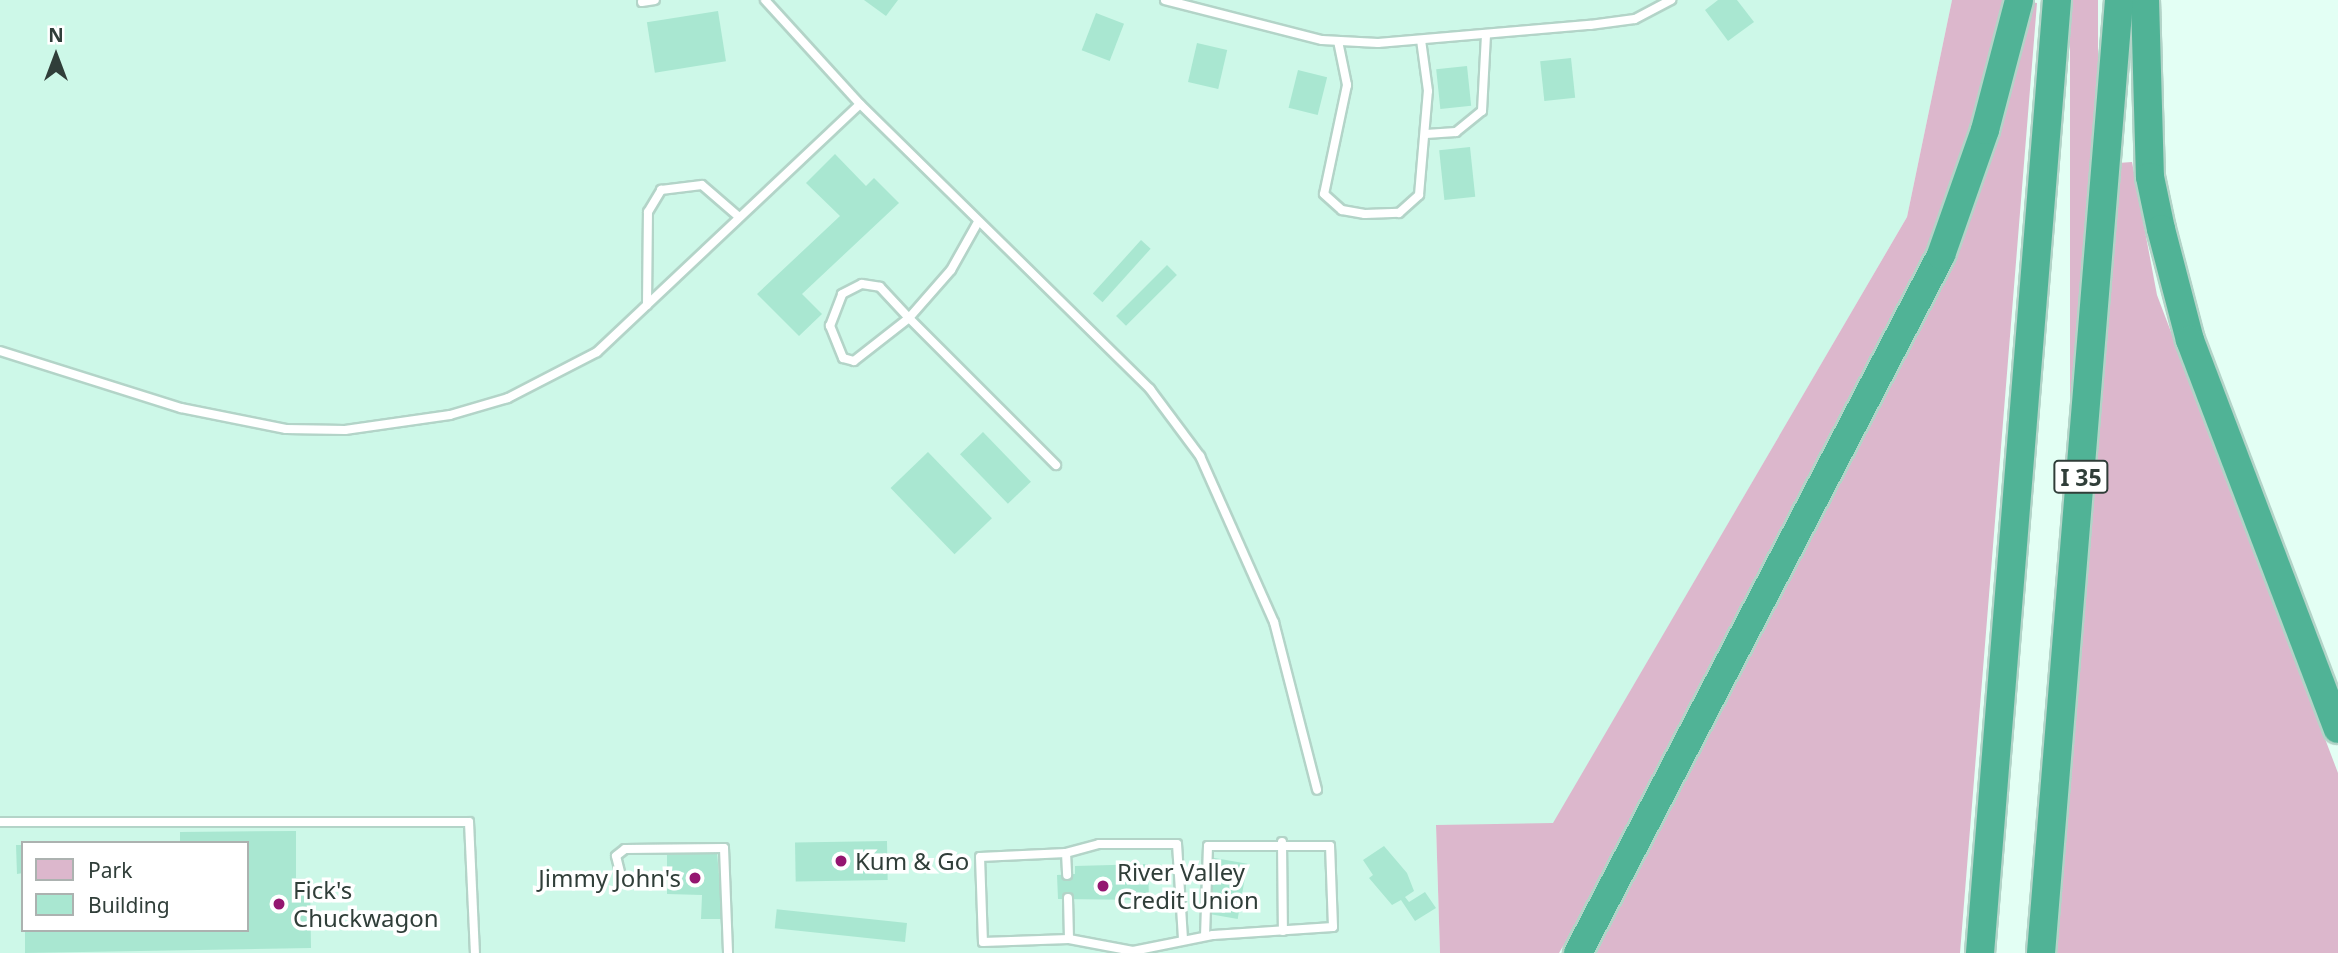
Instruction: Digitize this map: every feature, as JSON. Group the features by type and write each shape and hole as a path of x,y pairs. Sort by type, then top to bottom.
{"highway":[{"path":"1577,953 1941,255 1985,130 2019,0"},
{"name":"I 35","path":"1980,953 2057,0"},
{"name":"I 35","path":"2041,953 2119,0"},
{"path":"2144,0 2150,177 2190,340 2338,729"}],"lane":[{"path":"642,2 655,0"},
{"path":"765,0 860,104 1150,389 1200,456 1274,622 1317,790"},
{"path":"1164,0 1338,41 1421,40 1635,19 1671,0"},
{"path":"1426,134 1456,132 1482,111 1486,34"},
{"path":"1338,41 1349,69 1324,180 1330,204 1366,214 1399,213 1412,205 1423,177 1426,134 1421,40"},
{"path":"0,351 236,422 345,430 450,415 508,398 597,352 860,104"},
{"path":"647,305 648,212 661,190 702,185 739,217"},
{"path":"978,222 951,270 909,318 863,359 843,358 832,341 830,326 842,294 862,284 880,287 909,318 1056,465"},
{"path":"0,822 469,822 475,953"},
{"path":"1282,842 1283,931"},
{"path":"1183,939 1180,846 1099,844 1066,853 979,858 979,939 1069,939 1133,952 1205,936 1325,931 1335,918 1333,852 1320,843 1208,846 1205,936"},
{"path":"620,872 616,856 625,849 727,851 728,953"},
{"path":"1066,853 1067,875"},
{"path":"1068,898 1069,939"}],"shaded area":[{"path":"0,0 1952,0 1907,217 1553,824 1436,826 1440,953 0,953"}],"green space":[{"path":"1952,0 2009,0 1939,226 1908,301 1631,831 1559,953 1440,953 1436,825 1553,823 1907,217"},
{"path":"2070,0 2098,0 2098,953 2070,953"},
{"path":"2030,2 2037,3 1960,953 1592,953 1952,262"},
{"path":"2132,162 2157,295 2338,773 2338,953 2055,953 2118,163"}],"building":[{"path":"864,0 898,0 886,16"},
{"path":"1718,0 1737,0 1754,22 1728,41 1705,10"},
{"path":"718,11 726,61 655,73 647,22"},
{"path":"1096,13 1124,24 1110,61 1082,50"},
{"path":"1197,43 1227,50 1218,89 1188,82"},
{"path":"1571,58 1575,98 1544,101 1540,61"},
{"path":"1467,66 1471,106 1440,109 1436,69"},
{"path":"1298,70 1327,77 1318,115 1289,108"},
{"path":"1470,147 1475,197 1444,200 1439,150"},
{"path":"835,154 866,186 874,178 899,203 802,294 822,314 799,336 757,294 840,216 806,183"},
{"path":"1141,240 1151,249 1102,302 1093,294"},
{"path":"1167,265 1177,275 1126,326 1116,316"},
{"path":"983,432 1031,482 1008,504 960,454"},
{"path":"928,452 992,518 955,554 891,488"},
{"name":"Fick's Chuckwagon","path":"296,831 296,878 310,878 311,948 25,953 25,932 248,932 248,841 180,841 180,832"},
{"name":"Kum & Go","path":"887,841 888,880 796,882 795,843"},
{"path":"16,845 21,845 21,873 17,874"},
{"path":"1384,846 1407,873 1414,891 1405,897 1409,902 1425,892 1436,908 1415,921 1401,900 1392,905 1369,878 1373,875 1363,860"},
{"name":"Jimmy John's","path":"667,853 717,853 723,919 701,919 702,895 667,894"},
{"path":"1209,857 1247,864 1238,919 1199,912"},
{"name":"River Valley Credit Union","path":"1148,864 1149,900 1058,899 1057,875 1075,874 1075,866"},
{"name":"Kum & Go","path":"777,909 907,923 905,942 775,928"}],"place":[{"name":"Kum & Go","path":"841,861"},
{"name":"Jimmy John's","path":"695,878"},
{"name":"River Valley Credit Union","path":"1103,886"},
{"name":"Fick's Chuckwagon","path":"279,904"}]}
